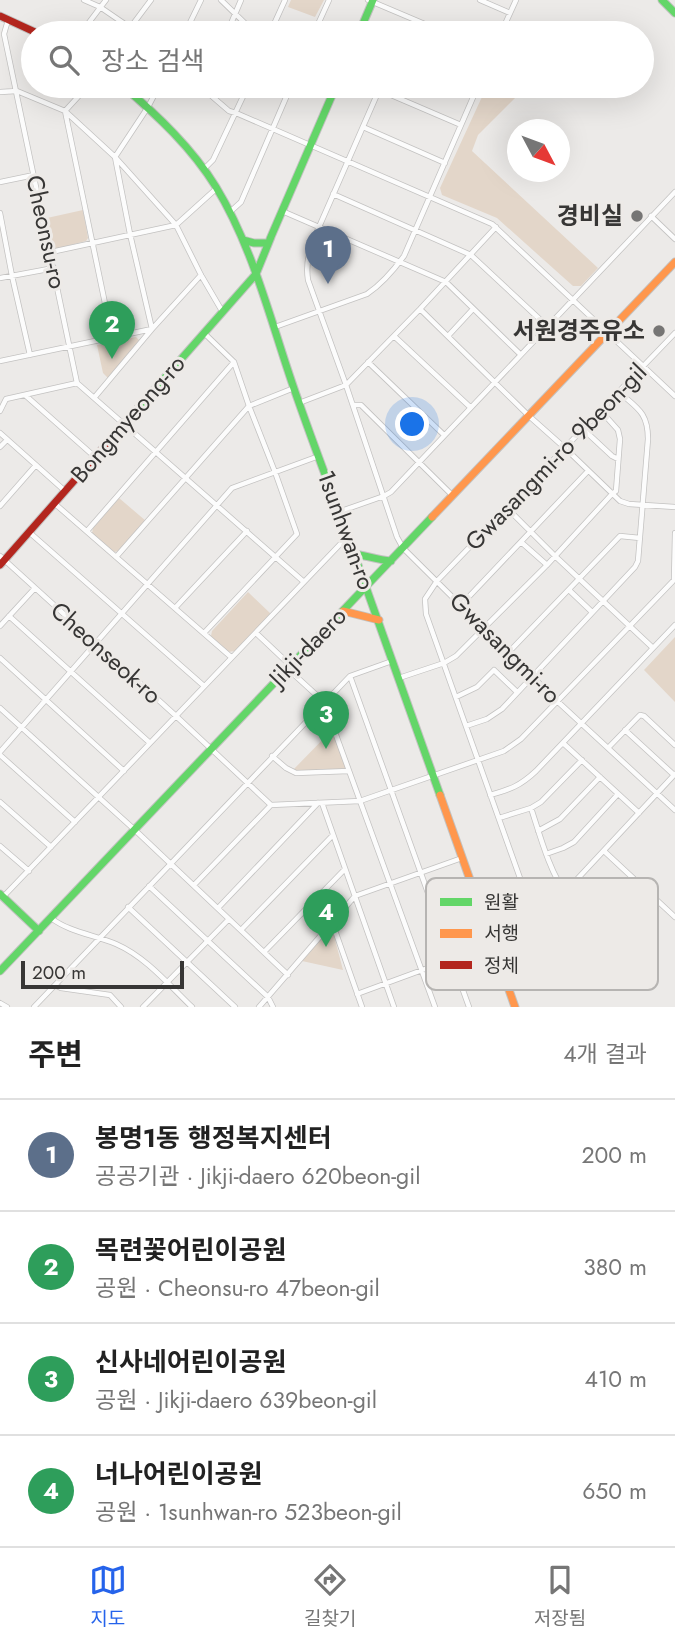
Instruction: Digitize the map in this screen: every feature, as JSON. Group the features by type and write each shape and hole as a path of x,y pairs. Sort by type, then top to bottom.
{"street":[{"path":"84,0 120,21"},
{"path":"90,21 106,0"},
{"path":"135,21 151,0"},
{"path":"191,21 201,0"},
{"path":"221,0 242,21"},
{"path":"232,21 241,0"},
{"path":"275,21 285,0"},
{"path":"319,21 329,0"},
{"path":"480,0 510,13"},
{"path":"506,21 516,0"},
{"path":"662,0 674,9"},
{"path":"364,21 371,1 418,21"},
{"path":"4,18 21,26"},
{"name":"Cheonsu-ro","path":"4,18 4,33 78,383"},
{"path":"0,92 21,92"},
{"path":"35,98 65,111 115,157 176,225 222,311"},
{"path":"65,111 77,98"},
{"name":"1sunhwan-ro","path":"137,98 184,144 204,169 217,188 243,240 469,878"},
{"path":"152,329 115,157 153,98"},
{"path":"214,98 229,111 496,227 675,396"},
{"path":"204,169 214,160 243,98"},
{"path":"230,212 241,202 286,98"},
{"path":"256,274 331,98"},
{"path":"376,98 318,227 309,250 307,270 319,312 403,548"},
{"path":"398,98 461,125"},
{"path":"275,327 367,294 393,272 416,230 473,98"},
{"path":"65,111 112,337"},
{"path":"363,127 445,163"},
{"path":"0,183 34,175"},
{"path":"51,252 176,225 217,188"},
{"path":"341,512 391,492 675,192"},
{"path":"333,194 471,254 547,326"},
{"path":"282,211 446,282 520,354"},
{"path":"0,213 30,355"},
{"path":"651,216 675,239"},
{"path":"299,403 346,385 496,227"},
{"path":"243,240 254,243 270,240"},
{"path":"251,262 266,248 270,240"},
{"name":"Jikji-daero","path":"0,971 675,262"},
{"path":"0,278 54,268"},
{"name":"Bongmyeong-ro","path":"1,561 256,274"},
{"path":"94,398 201,275"},
{"path":"420,309 620,501 675,507"},
{"path":"447,337 473,309"},
{"path":"0,361 152,329"},
{"path":"204,332 234,362 297,534 204,633"},
{"name":"Gwasangmi-ro 9beon-gil","path":"437,581 675,333"},
{"path":"394,336 470,407"},
{"path":"87,531 234,362"},
{"path":"368,362 444,435"},
{"path":"0,411 6,399 78,383 304,582"},
{"path":"116,557 249,406 294,388"},
{"path":"466,726 495,714 604,601 638,561 647,422 643,414 619,392"},
{"path":"25,395 95,457"},
{"path":"353,405 361,405 453,496"},
{"path":"399,678 456,656 616,491 620,439 618,430 601,411"},
{"path":"583,429 618,459"},
{"path":"0,433 65,491"},
{"path":"0,447 7,440"},
{"path":"75,822 0,754 232,488 320,456"},
{"path":"0,506 36,465"},
{"path":"461,605 588,471"},
{"path":"54,503 231,657"},
{"path":"507,508 653,648"},
{"path":"175,608 247,531"},
{"path":"29,532 204,686"},
{"path":"194,885 271,805 360,801 513,746 674,581 675,533"},
{"path":"39,931 2,896 29,871 348,535"},
{"path":"508,653 620,536 640,538"},
{"path":"521,542 547,565"},
{"name":"Gwasangmi-ro","path":"403,548 557,701 675,810"},
{"path":"355,554 391,561"},
{"name":"Cheonseok-ro","path":"1,561 35,588 271,805"},
{"path":"437,581 425,598 424,607 520,878"},
{"path":"0,626 35,588"},
{"path":"569,590 592,612"},
{"path":"343,611 379,620"},
{"path":"9,616 150,743"},
{"path":"490,795 523,783 675,625"},
{"path":"256,633 324,702 426,984"},
{"path":"0,657 124,771"},
{"path":"34,1007 350,676 393,660"},
{"path":"456,697 477,687 494,670 517,692"},
{"path":"350,676 426,889"},
{"path":"0,708 136,831 288,975"},
{"path":"608,748 640,715 675,745"},
{"path":"579,878 675,775 625,730"},
{"path":"563,743 639,813"},
{"path":"272,756 290,771 349,771"},
{"path":"499,818 531,808 548,797 582,760"},
{"path":"538,831 560,819 600,777"},
{"path":"546,854 574,842 618,794"},
{"path":"0,802 51,848"},
{"path":"320,803 394,1007"},
{"path":"218,908 320,803"},
{"path":"531,808 557,878"},
{"path":"241,930 333,835"},
{"path":"0,846 29,871"},
{"path":"604,851 633,878"},
{"path":"259,1007 355,896 462,858"},
{"path":"264,952 345,869"},
{"path":"149,886 268,997 273,1007"},
{"path":"658,901 675,917"},
{"path":"128,907 235,1007"},
{"path":"51,918 59,924 118,945 139,957 192,1007"},
{"path":"144,1007 229,919"},
{"path":"332,922 362,1007"},
{"path":"357,994 426,969"},
{"path":"54,985 110,995 121,1007"},
{"path":"428,990 435,1007"},
{"path":"463,990 469,1007"},
{"name":"1sunhwan-ro","path":"509,990 515,1007"},
{"path":"0,1003 8,1007"}],"shaded area":[{"path":"291,0 324,0 315,17 288,7"},
{"path":"481,98 515,98 478,135 472,151 598,268 581,286 573,286 497,218 442,195 440,188"},
{"path":"83,210 88,238 86,241 53,248 47,218"},
{"path":"136,337 139,340 108,378 103,373 97,345"},
{"path":"119,498 146,521 119,551 114,552 92,534 93,528"},
{"path":"248,592 271,614 235,651 228,652 211,636 212,631"},
{"path":"675,637 675,702 644,670"},
{"path":"332,730 345,770 293,770"},
{"path":"329,930 333,932 343,970 302,961"}],"traffic: fast":[{"path":"364,21 373,0"},
{"path":"662,0 675,13"},
{"path":"136,98 196,159 216,187 242,238 440,795"},
{"path":"270,239 331,98"},
{"path":"117,432 256,274 271,237"},
{"path":"243,240 268,243"},
{"path":"0,971 432,517"},
{"path":"355,554 391,561"},
{"path":"0,894 39,931"}],"traffic: slow":[{"path":"432,517 675,262"},
{"path":"343,611 379,620"},
{"path":"440,795 469,878"},
{"path":"509,990 515,1007"}],"traffic: jam":[{"path":"0,16 21,26"},
{"path":"0,565 117,432"}],"place":[{"name":"경비실","path":"637,216"},
{"name":"봉명1동 행정복지센터","path":"328,284"},
{"name":"서원경주유소","path":"659,331"},
{"name":"목련꽃어린이공원","path":"112,359"},
{"name":"신사네어린이공원","path":"326,749"},
{"name":"너나어린이공원","path":"326,947"}]}
